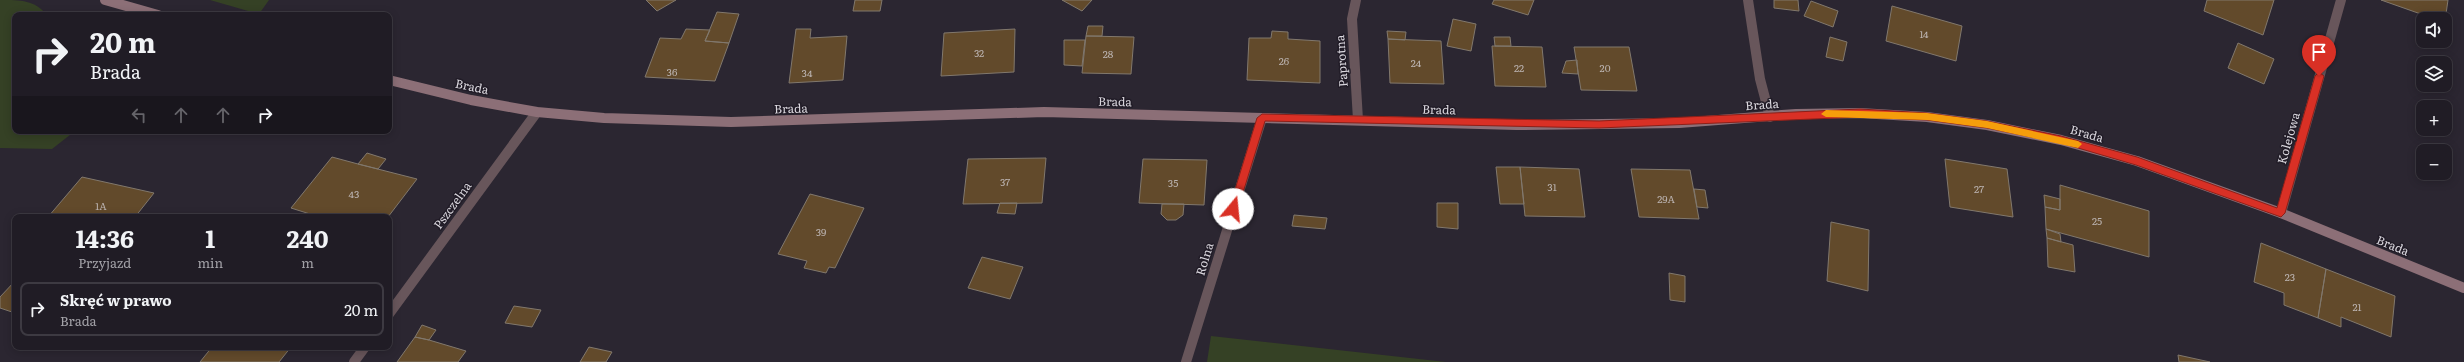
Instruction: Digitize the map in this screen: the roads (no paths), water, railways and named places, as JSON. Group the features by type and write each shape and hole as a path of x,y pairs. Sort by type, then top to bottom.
{"street":[{"path":"105,0 147,12"},
{"name":"Paprotna","path":"1356,0 1352,19 1358,120"},
{"path":"1748,0 1753,24 1760,79 1770,116"},
{"name":"Kolejowa","path":"2281,213 2341,0"},
{"name":"Brada","path":"392,81 471,100 537,112 604,118 732,122 1044,112 1599,125 1860,113 1927,117 1987,125 2061,140 2137,161 2281,213 2464,288"},
{"name":"Pszczelna","path":"392,310 537,112"},
{"name":"Rolna","path":"1186,362 1262,118"},
{"path":"354,362 363,350"}]}
